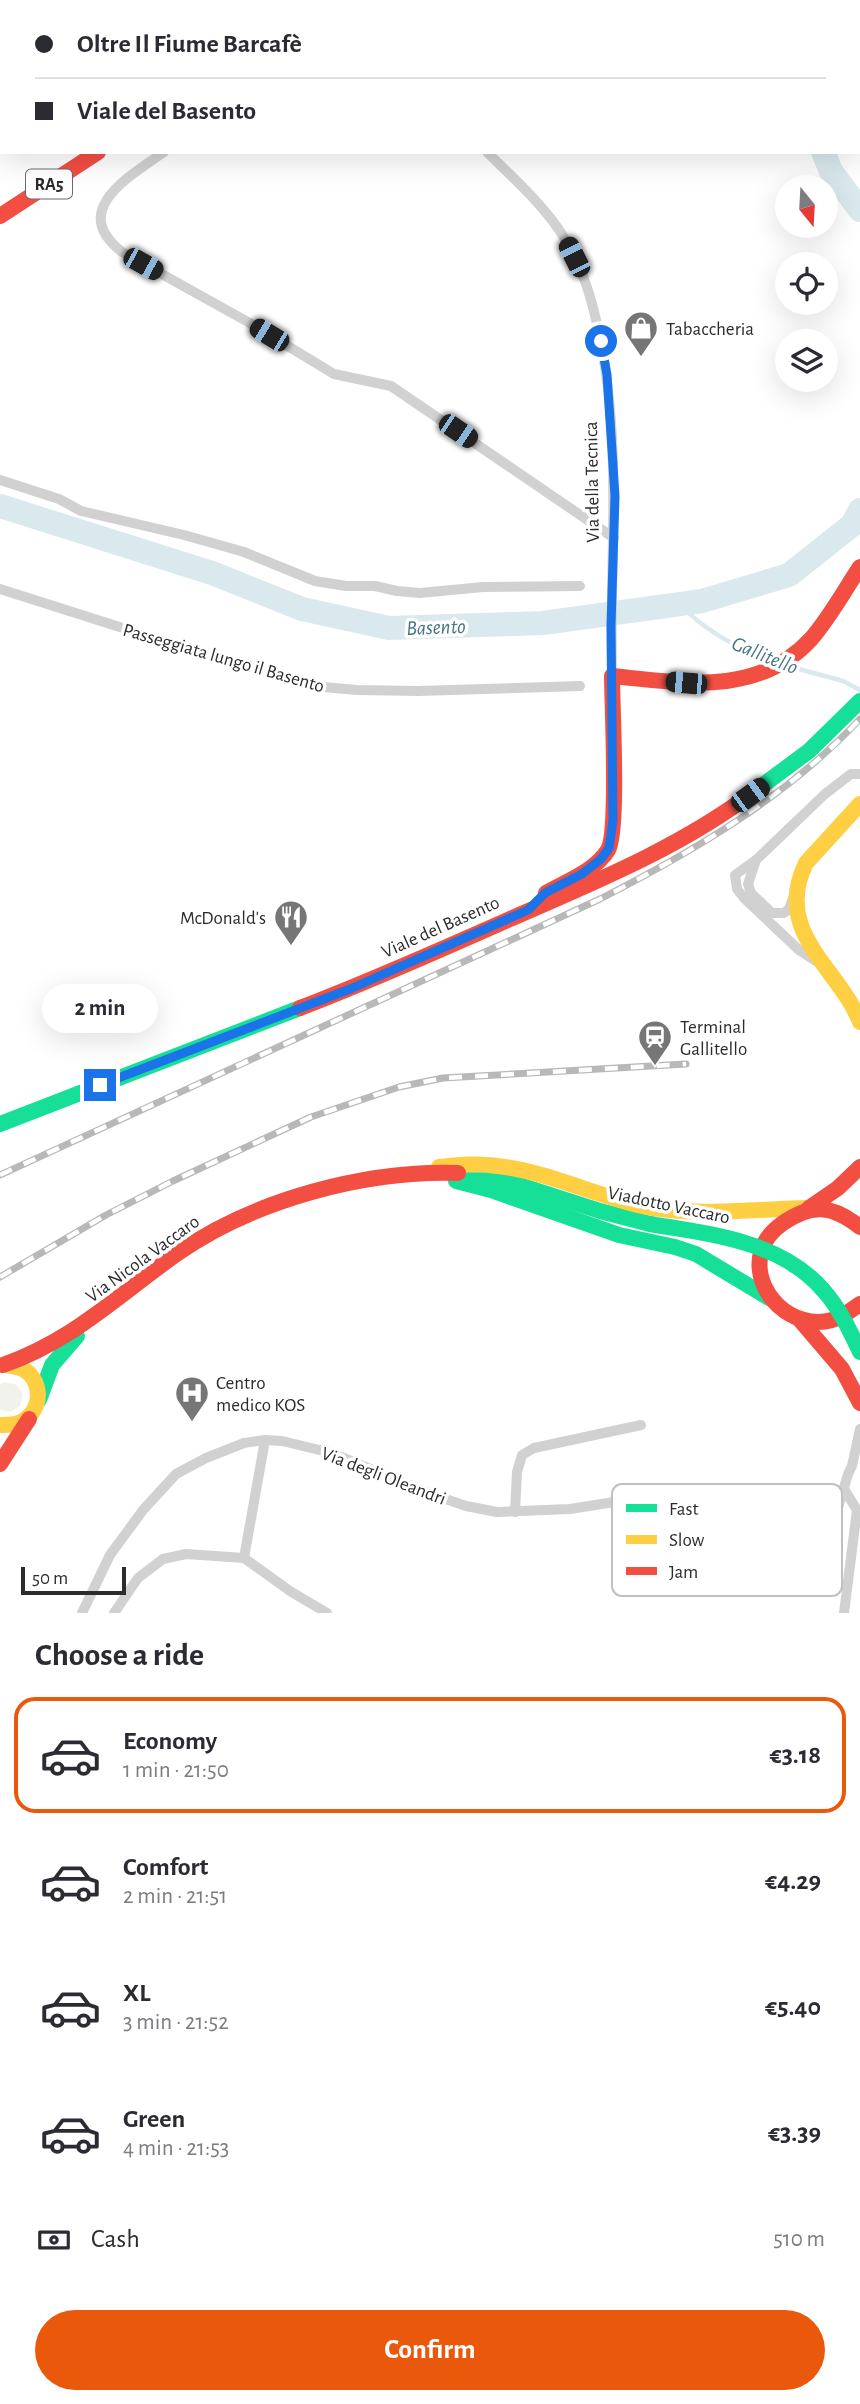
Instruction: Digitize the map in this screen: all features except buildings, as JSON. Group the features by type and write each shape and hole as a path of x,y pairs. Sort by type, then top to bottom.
{"main road":[{"name":"RA5","path":"0,200 69,154"},
{"name":"RA5","path":"0,216 95,154"},
{"path":"612,676 710,685 740,682 764,675 786,662 805,645 828,617 860,567"},
{"name":"Via della Tecnica","path":"609,848 613,820 612,676"},
{"name":"Viale del Basento","path":"0,1124 350,989 577,891 648,857 711,822 750,795 835,728 860,701"},
{"path":"858,808 817,846 803,867 798,886 799,912 804,932 821,965 845,993 860,1022"},
{"path":"528,910 545,893 593,867 609,848 612,856 625,862 648,857"},
{"path":"399,1175 449,1165 498,1165 521,1169 614,1200 654,1209 672,1211 825,1208 845,1215 860,1227"},
{"path":"769,1298 760,1278 759,1267 762,1245 774,1227 782,1219 809,1208 838,1188 860,1167"},
{"path":"423,1174 491,1190 619,1235 696,1254 769,1298 783,1313 802,1321 818,1324 835,1321 850,1314 860,1304"},
{"name":"Via Nicola Vaccaro","path":"1,1365 45,1348 88,1324 177,1254 225,1224 295,1196 399,1175 423,1174"},
{"name":"Viadotto Vaccaro","path":"423,1174 475,1175 496,1179 595,1210 762,1247 798,1265 837,1305 860,1352"},
{"path":"802,1321 836,1356 854,1386 860,1403"},
{"name":"Via Nicola Vaccaro","path":"0,1464 35,1409 52,1365 88,1324"},
{"path":"0,1425 13,1426 21,1423 35,1409 38,1390 32,1375 19,1366 1,1365"}],"street":[{"path":"161,154 116,186 106,200 102,229 107,241 122,253 334,374 391,386 614,538"},
{"name":"Via della Tecnica","path":"489,154 533,198 565,238 584,277 593,304 607,375 614,447 612,676"},
{"path":"0,480 59,499 81,511 244,552 315,581 420,593 483,587 580,586"},
{"name":"Passeggiata lungo il Basento","path":"0,589 233,663 323,687 418,691 580,686"},
{"path":"821,965 799,950 737,889 736,875 756,860 825,794 851,774 860,774"},
{"path":"756,860 748,884 751,893 772,913 784,913 789,909 798,886"},
{"path":"515,1512 517,1472 522,1455 534,1448 642,1425"},
{"name":"Via degli Oleandri","path":"842,1495 848,1474 856,1466 860,1429"},
{"path":"244,1558 265,1440"},
{"name":"Via degli Oleandri","path":"82,1613 110,1555 143,1510 176,1474 206,1458 244,1443 282,1441 332,1453 466,1506 497,1512 570,1509 612,1502"},
{"path":"844,1489 857,1510 844,1613"},
{"path":"114,1613 138,1578 163,1559 187,1553 244,1558 327,1613"}],"shaded area":[{"path":"5,1382 17,1385 23,1394 20,1406 10,1412 0,1410 0,1384"}],"waterway":[{"name":"Basento","path":"824,154 831,171 860,210"},
{"name":"Basento","path":"0,506 212,573 302,609 389,628 543,623 702,601 789,575 852,525 860,510"},
{"name":"Gallitello","path":"679,604 700,623 723,638 773,661"},
{"name":"Gallitello","path":"788,666 843,681 860,690"}],"railway":[{"path":"0,1175 635,881 705,841 771,797 832,747 860,719"},
{"path":"0,1277 106,1215 173,1181 311,1117 399,1087 443,1078 686,1064"}],"traffic: fast":[{"path":"755,791 809,751 860,701"},
{"path":"0,1124 300,1008"},
{"path":"458,1173 507,1181 650,1224"},
{"path":"456,1181 491,1190 619,1235 696,1254 769,1298"},
{"path":"650,1224 744,1242 788,1261 807,1274 830,1298 860,1352"},
{"path":"39,1400 52,1365 77,1336"}],"traffic: slow":[{"path":"860,804 806,863 798,887 797,909 812,948 850,1002 860,1022"},
{"path":"439,1167 483,1165 517,1169 624,1201 661,1209 724,1212 808,1208"},
{"path":"0,1425 24,1420 32,1413 38,1399 36,1385 29,1373 6,1365"}],"traffic: jam":[{"path":"0,216 95,154"},
{"path":"546,893 588,870 608,850 614,795 612,676 692,683 718,682 767,670 790,658 811,639 860,567"},
{"path":"300,1008 405,965 637,862 727,811 755,791"},
{"path":"809,1208 838,1188 860,1167"},
{"path":"3,1365 74,1330 178,1253 241,1218 312,1192 349,1183 422,1173 458,1173"},
{"path":"860,1227 831,1211 822,1209 803,1212 783,1223 769,1236 761,1252 760,1267 762,1281 778,1306 803,1320 832,1320 860,1304"},
{"path":"801,1321 842,1369 860,1403"},
{"path":"0,1464 29,1419"}],"place":[{"name":"Tabaccheria","path":"641,358"},
{"name":"McDonald's","path":"291,947"},
{"name":"Terminal Gallitello","path":"655,1067"},
{"name":"Centro medico KOS","path":"192,1423"}],"route":[{"path":"100,1085 350,989 528,910 545,893 593,867 609,848 613,820 611,626 615,496 614,447 601,341"}]}
